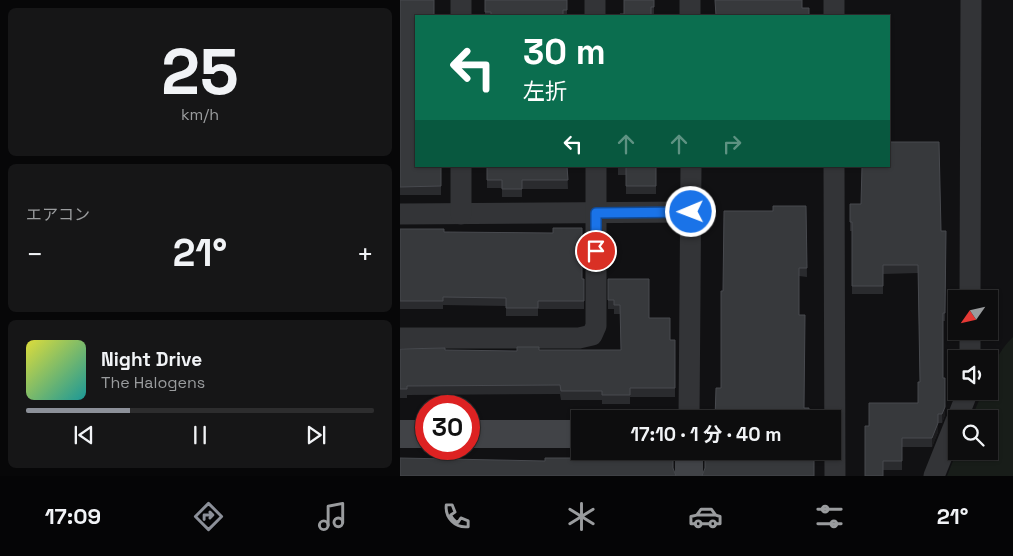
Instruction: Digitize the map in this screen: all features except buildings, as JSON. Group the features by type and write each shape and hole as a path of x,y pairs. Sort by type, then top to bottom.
{"street":[{"path":"461,0 461,15"},
{"path":"595,0 595,15"},
{"path":"690,0 690,15"},
{"path":"834,0 834,15"},
{"path":"970,290 971,0"},
{"path":"461,167 461,214"},
{"path":"400,338 579,338 592,335 596,326 596,167"},
{"path":"689,410 691,167"},
{"path":"834,167 835,476"},
{"path":"400,214 691,212"},
{"path":"400,434 415,434"},
{"path":"480,434 571,434"},
{"path":"934,476 948,442"},
{"path":"688,460 689,476"}],"shaded area":[{"path":"1013,337 1013,476 947,476 953,460 998,460 998,410 975,410 979,400 998,400 998,357"}],"route":[{"path":"596,251 596,213 691,212"}]}
